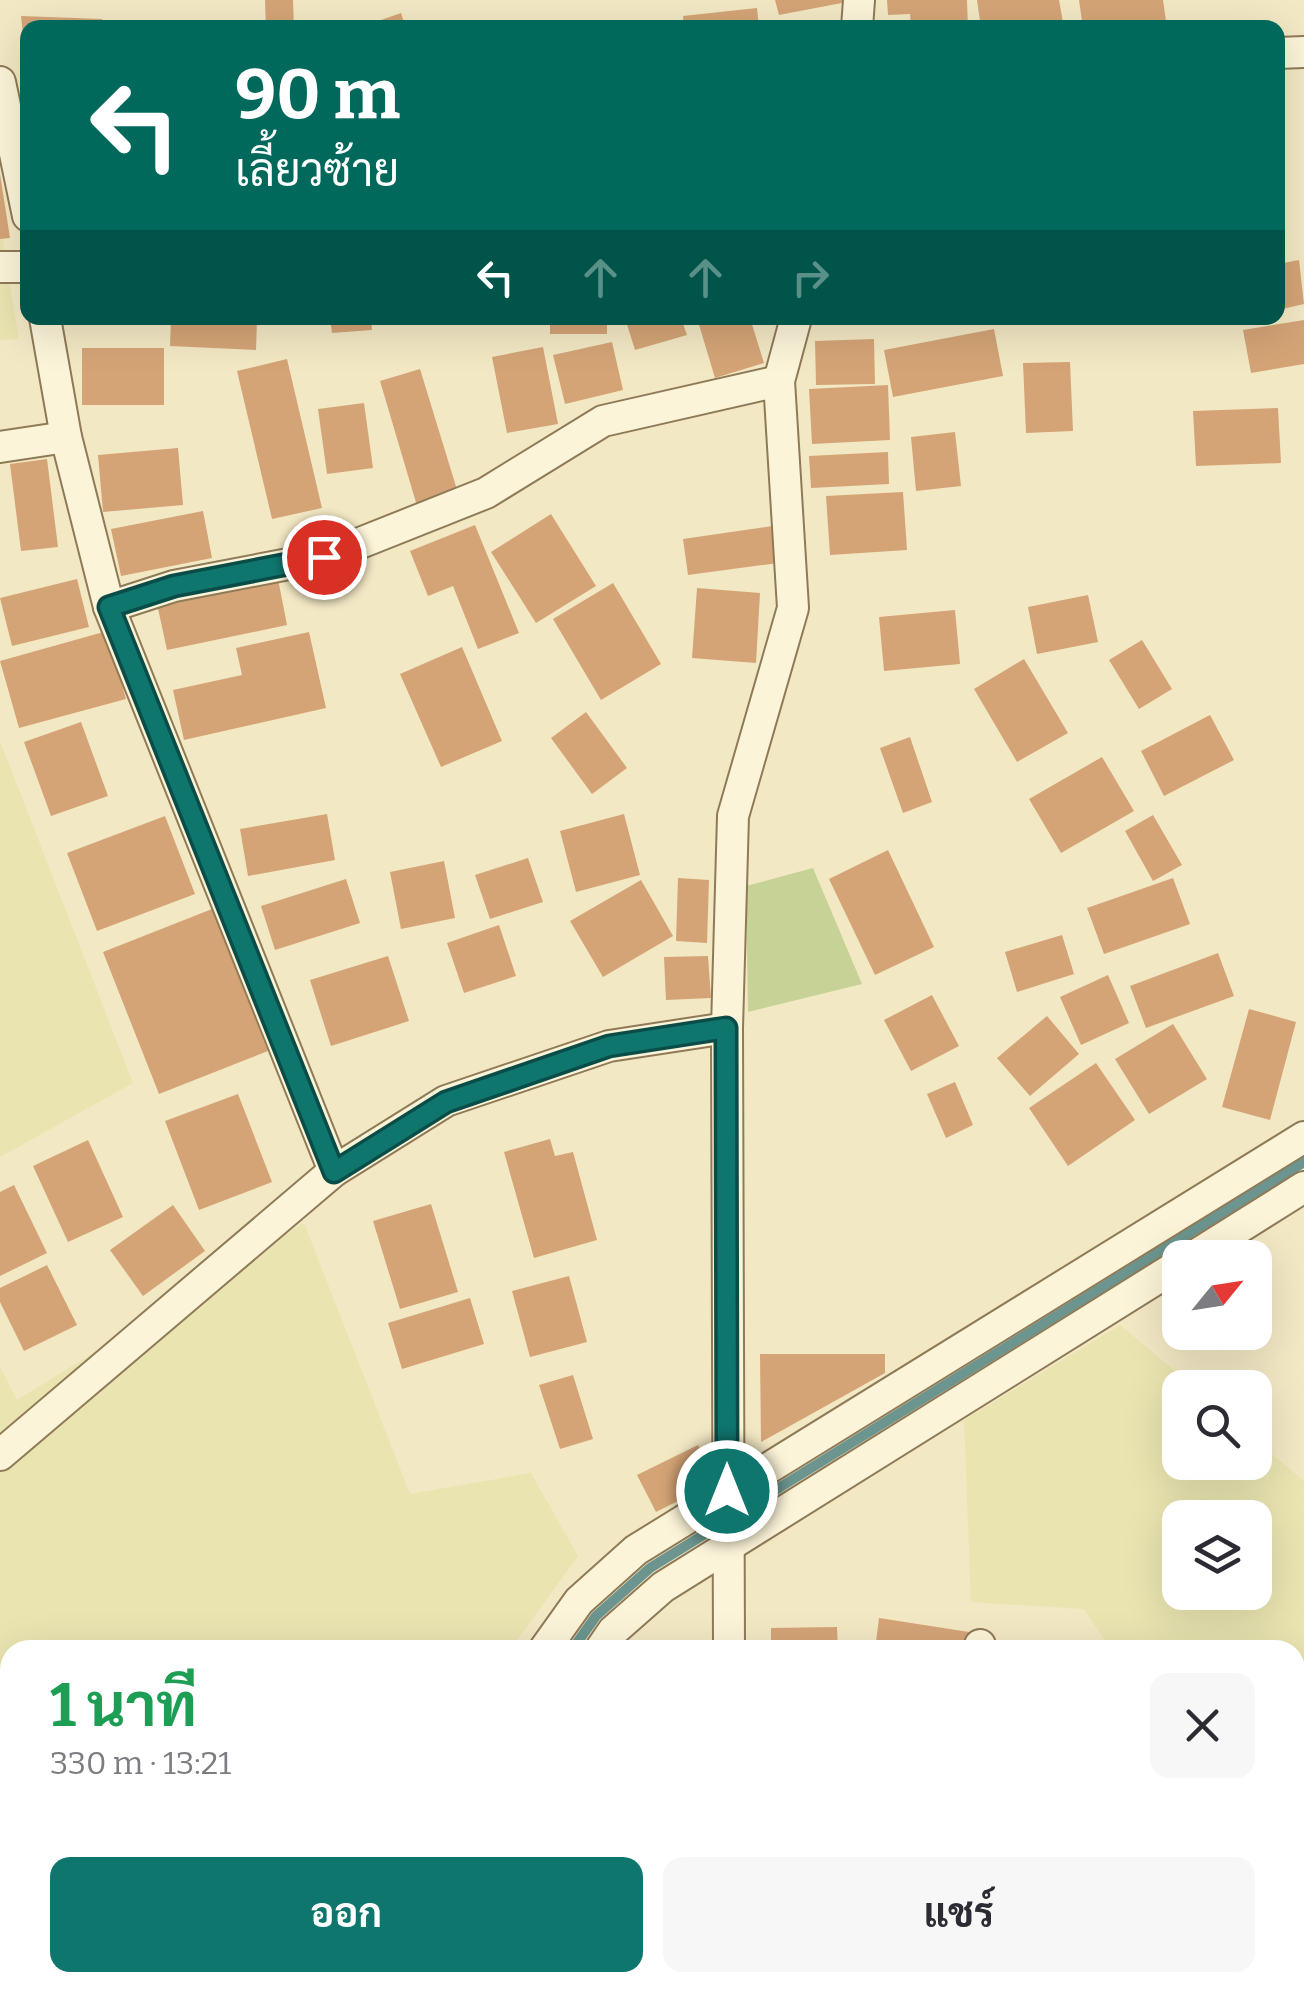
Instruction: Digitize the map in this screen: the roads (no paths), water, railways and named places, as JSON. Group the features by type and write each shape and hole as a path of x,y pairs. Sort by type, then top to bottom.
{"street":[{"path":"0,82 20,160"},
{"path":"46,325 66,437 109,607 334,1172"},
{"path":"729,1640 726,1028 732,816 794,608 780,381 794,325"},
{"path":"109,607 174,586 324,557 486,493 603,422 780,381"},
{"path":"0,447 66,437"},
{"path":"0,1455 334,1172 446,1102 609,1046 726,1028"},
{"path":"607,1640 727,1520 1304,1138"},
{"path":"1220,1240 1304,1187"},
{"path":"551,1640 579,1601 636,1550 727,1520 1162,1274"}],"waterway":[{"path":"579,1640 596,1616 650,1568 1304,1162"}]}
